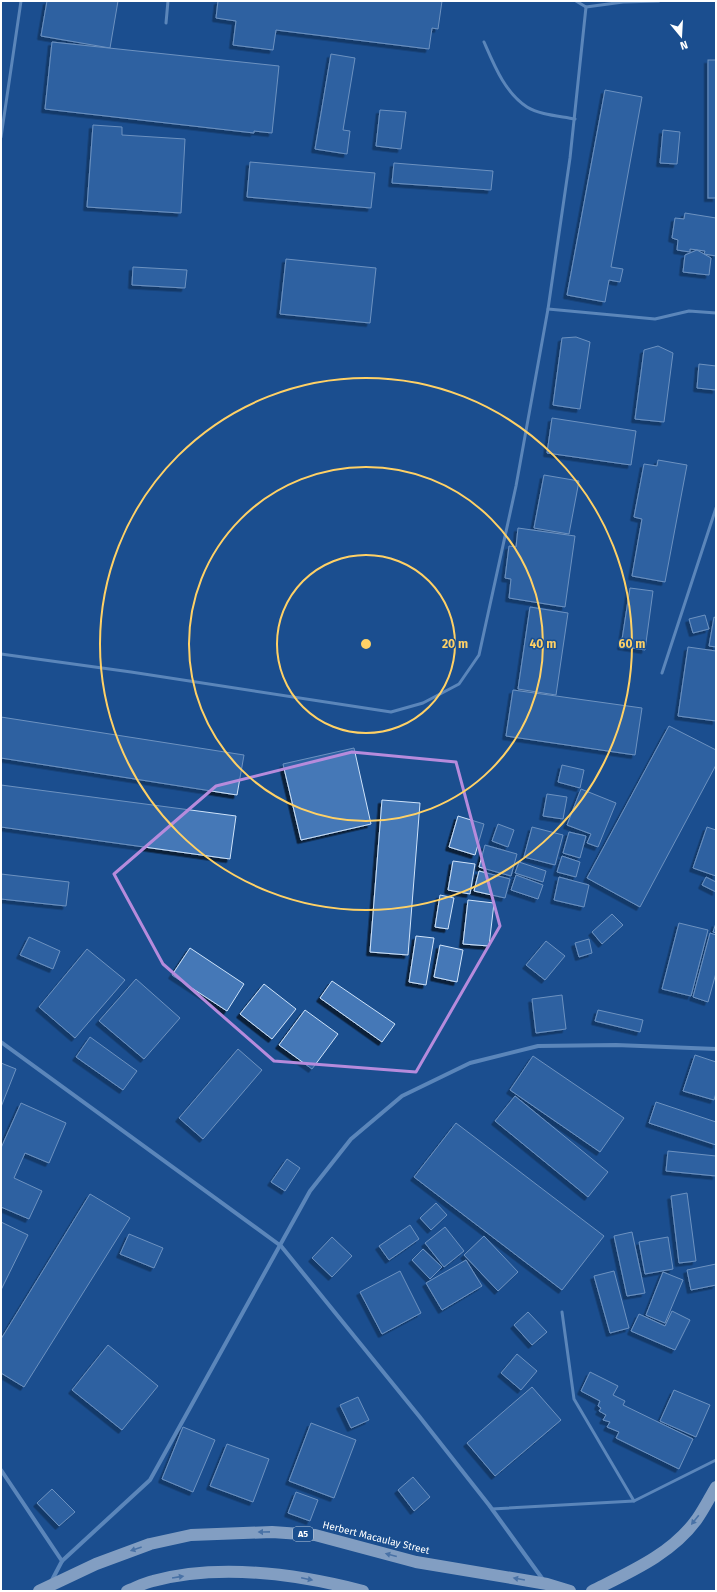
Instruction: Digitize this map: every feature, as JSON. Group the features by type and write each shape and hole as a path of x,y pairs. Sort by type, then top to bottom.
{"highway":[{"path":"592,1591 639,1568 672,1546 697,1519 716,1487"},
{"name":"Herbert Macaulay Street","path":"44,1589 96,1564 150,1544 191,1535 272,1532 314,1535 416,1562 547,1584 570,1591"},
{"path":"127,1591 153,1581 203,1573 251,1572 298,1578 362,1591"}],"street":[{"path":"1,1042 281,1246 491,1509 547,1584"},
{"path":"44,1589 62,1561 150,1480 281,1246 310,1191 351,1139 402,1096 470,1062 538,1046 616,1045 716,1049"},
{"path":"1,1470 62,1561"}],"lane":[{"path":"1,137 21,1"},
{"path":"166,23 168,1"},
{"path":"576,1 586,7 623,2 659,1"},
{"path":"1,654 131,672 391,712 423,703 459,684 479,655 516,486 548,309 575,119 586,7"},
{"path":"484,42 497,72 510,90 526,106 541,112 575,119"},
{"path":"548,309 655,319 689,311 716,312"},
{"path":"662,673 716,508"},
{"path":"562,1312 574,1399 634,1501"},
{"path":"491,1509 634,1501 716,1460"}],"highlighted area":[{"path":"352,752 456,762 500,926 416,1072 274,1061 163,964 114,874 216,786"}],"building":[{"path":"47,1 118,1 110,48 41,36"},
{"path":"218,1 442,1 438,29 432,28 429,49 276,30 273,50 233,45 236,21 216,18"},
{"path":"52,42 279,66 272,133 254,131 254,133 45,109"},
{"path":"331,54 355,58 343,130 350,131 347,154 315,149"},
{"path":"708,60 716,60 716,198 708,198"},
{"path":"605,90 642,97 611,267 623,269 620,282 609,280 605,302 567,295"},
{"path":"380,110 406,112 401,149 376,146"},
{"path":"93,125 122,127 122,135 185,139 181,213 87,207"},
{"path":"663,130 680,132 677,164 660,163"},
{"path":"250,162 375,173 371,208 247,197"},
{"path":"394,163 493,171 491,190 392,183"},
{"path":"685,213 716,218 716,256 704,254 705,251 690,249 690,252 677,250 678,240 672,238 675,218 684,219"},
{"path":"697,250 711,258 709,275 683,272 685,255"},
{"path":"286,259 376,268 370,323 280,314"},
{"path":"133,267 187,270 185,288 132,285"},
{"path":"576,337 590,342 580,409 553,405 562,338"},
{"path":"658,346 673,353 664,422 635,419 644,350"},
{"path":"699,364 716,366 716,390 697,388"},
{"path":"552,418 636,431 631,465 547,453"},
{"path":"658,460 687,465 665,582 632,576 642,519 634,517 644,464 657,466"},
{"path":"544,475 579,481 569,534 534,528"},
{"path":"518,528 575,536 565,607 509,598 511,579 505,578 509,546 516,547"},
{"path":"630,588 653,591 645,650 621,646"},
{"path":"530,607 568,613 556,695 518,689"},
{"path":"705,615 709,629 693,633 689,619"},
{"path":"714,617 716,618 716,647 709,646"},
{"path":"688,647 716,651 716,721 678,716"},
{"path":"513,690 642,708 635,755 506,736"},
{"path":"1,717 244,755 237,795 1,758"},
{"path":"669,726 716,750 716,765 640,907 587,878"},
{"path":"354,748 371,824 301,840 283,764"},
{"path":"562,765 584,770 580,788 558,782"},
{"path":"1,785 236,816 230,859 1,827"},
{"path":"581,789 616,803 598,847 587,843 591,834 567,825"},
{"path":"547,794 567,797 563,819 543,816"},
{"path":"382,800 420,803 408,955 370,952"},
{"path":"458,816 484,824 475,855 449,847"},
{"path":"498,824 514,830 508,847 492,841"},
{"path":"532,827 563,835 555,865 524,857"},
{"path":"707,827 716,830 716,876 693,868"},
{"path":"569,832 586,836 580,858 563,853"},
{"path":"485,845 517,854 511,876 479,867"},
{"path":"562,856 580,862 576,877 557,872"},
{"path":"453,861 475,864 470,894 448,890"},
{"path":"519,862 546,871 543,882 515,873"},
{"path":"479,871 510,879 505,898 474,891"},
{"path":"1,874 69,882 66,906 1,899"},
{"path":"516,875 543,885 538,899 511,890"},
{"path":"559,877 589,885 584,907 554,900"},
{"path":"706,877 716,882 716,892 702,885"},
{"path":"440,895 454,898 448,929 435,927"},
{"path":"468,900 494,903 489,946 463,944"},
{"path":"612,914 623,925 602,944 592,932"},
{"path":"679,923 708,930 691,996 662,989"},
{"path":"716,923 716,933 713,932"},
{"path":"710,933 716,935 716,973 708,1002 693,997"},
{"path":"416,936 434,938 426,985 409,982"},
{"path":"29,937 60,951 53,969 20,955"},
{"path":"589,939 592,953 579,957 575,943"},
{"path":"546,941 565,956 545,980 526,965"},
{"path":"440,945 463,950 457,982 434,977"},
{"path":"190,948 244,984 227,1011 172,975"},
{"path":"87,949 125,980 75,1038 39,1007"},
{"path":"136,979 180,1018 144,1059 99,1021"},
{"path":"332,981 395,1024 382,1042 320,998"},
{"path":"264,984 296,1009 272,1039 240,1014"},
{"path":"562,995 566,1029 536,1033 532,999"},
{"path":"305,1010 338,1034 312,1069 279,1045"},
{"path":"598,1010 643,1020 640,1032 595,1021"},
{"path":"90,1037 137,1071 123,1090 76,1057"},
{"path":"238,1049 262,1070 203,1139 179,1118"},
{"path":"695,1055 716,1062 716,1093 714,1100 683,1091"},
{"path":"533,1056 624,1118 600,1152 510,1090"},
{"path":"1,1063 16,1069 1,1107"},
{"path":"515,1096 608,1172 588,1197 495,1121"},
{"path":"656,1102 716,1122 716,1145 649,1123"},
{"path":"21,1103 66,1123 49,1163 25,1153 14,1178 42,1191 29,1219 1,1207 1,1148"},
{"path":"456,1123 604,1236 562,1290 414,1177"},
{"path":"668,1151 716,1156 716,1176 666,1171"},
{"path":"287,1159 300,1168 285,1191 271,1182"},
{"path":"687,1193 696,1261 679,1263 671,1196"},
{"path":"90,1194 130,1218 24,1387 1,1373 1,1339"},
{"path":"436,1203 447,1215 431,1230 420,1218"},
{"path":"1,1222 28,1235 1,1290"},
{"path":"410,1225 419,1239 389,1260 379,1246"},
{"path":"445,1227 464,1251 444,1267 425,1243"},
{"path":"632,1232 645,1293 627,1296 614,1236"},
{"path":"129,1234 163,1248 154,1268 120,1254"},
{"path":"484,1236 518,1272 498,1291 464,1255"},
{"path":"332,1237 352,1256 332,1277 312,1258"},
{"path":"668,1237 673,1269 645,1274 639,1242"},
{"path":"423,1249 442,1267 430,1279 412,1260"},
{"path":"466,1260 482,1286 442,1310 426,1283"},
{"path":"716,1264 716,1285 691,1290 687,1270"},
{"path":"400,1271 421,1313 382,1334 360,1292"},
{"path":"614,1271 629,1328 610,1333 594,1276"},
{"path":"663,1272 683,1280 665,1323 646,1315"},
{"path":"672,1311 690,1320 675,1350 631,1331 639,1314 665,1326"},
{"path":"528,1312 547,1332 532,1345 514,1325"},
{"path":"108,1345 158,1386 122,1430 72,1390"},
{"path":"517,1354 537,1371 521,1390 501,1373"},
{"path":"590,1372 618,1386 613,1395 625,1401 623,1405 693,1439 679,1469 616,1438 619,1432 607,1427 610,1422 603,1420 606,1415 599,1411 601,1408 598,1406 600,1401 581,1391"},
{"path":"532,1387 561,1420 495,1476 467,1443"},
{"path":"674,1390 710,1405 696,1437 660,1421"},
{"path":"358,1397 369,1420 351,1428 340,1405"},
{"path":"311,1423 356,1440 334,1498 289,1481"},
{"path":"183,1427 215,1440 193,1492 162,1479"},
{"path":"227,1444 269,1459 253,1502 210,1486"},
{"path":"413,1477 430,1497 414,1511 398,1490"},
{"path":"52,1489 75,1512 59,1526 37,1503"},
{"path":"296,1492 318,1500 310,1521 288,1513"}]}
